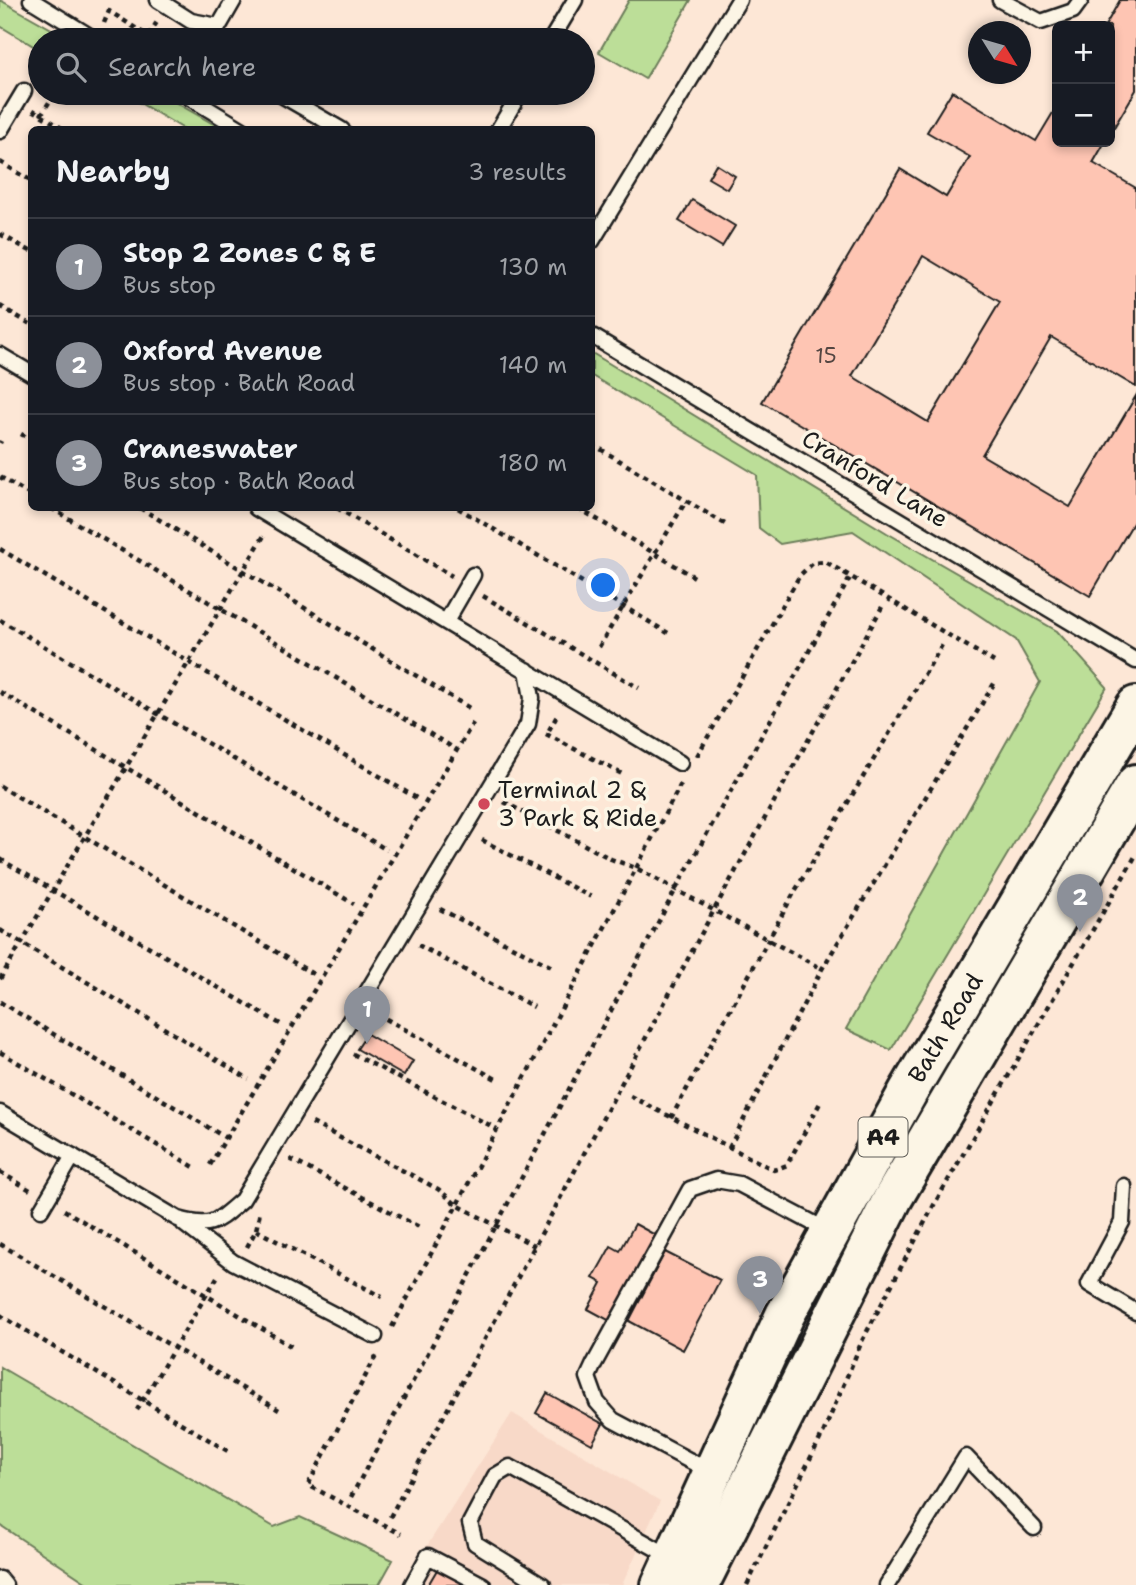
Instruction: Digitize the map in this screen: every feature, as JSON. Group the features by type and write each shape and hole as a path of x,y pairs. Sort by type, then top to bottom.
{"highway":[{"name":"Bath Road","path":"678,1576 713,1472 785,1315 908,1092 1136,706"},
{"name":"Bath Road","path":"678,1576 894,1198 1136,784"}],"lane":[{"path":"31,0 76,28"},
{"path":"162,3 191,21 219,26 234,0"},
{"path":"558,28 575,0"},
{"path":"595,236 738,0"},
{"path":"1000,0 1041,22 1073,11 1081,0"},
{"path":"0,131 24,91"},
{"path":"202,105 236,126"},
{"path":"299,105 335,126"},
{"path":"500,126 513,105"},
{"name":"Cranford Lane","path":"595,338 1136,661"},
{"path":"1,357 28,372"},
{"path":"261,511 447,620 680,763"},
{"path":"447,620 470,580"},
{"path":"178,1219 201,1226 219,1219 242,1200 528,724 532,698 527,670"},
{"path":"0,1113 178,1219 233,1262 381,1339"},
{"path":"44,1205 73,1156"},
{"path":"713,1472 613,1420 597,1402 589,1377 594,1364 690,1189 716,1180 738,1184 830,1233"},
{"path":"1124,1186 1122,1222 1089,1284 1136,1312"},
{"path":"887,1585 966,1457 1034,1528"},
{"path":"543,1585 475,1543 470,1523 495,1476 510,1467 678,1576"},
{"path":"412,1585 428,1556 483,1585"},
{"path":"0,1579 5,1585"}],"path":[{"path":"151,28 162,3"},
{"path":"101,28 109,11 136,28"},
{"path":"41,115 47,105"},
{"path":"0,162 28,179"},
{"path":"0,234 28,251"},
{"path":"0,306 28,323"},
{"path":"21,434 28,438"},
{"path":"595,446 725,524"},
{"path":"0,477 28,494"},
{"path":"599,647 686,501"},
{"path":"56,511 457,750"},
{"path":"145,511 471,709"},
{"path":"343,511 470,580 639,688"},
{"path":"463,511 668,633"},
{"path":"583,511 696,578"},
{"path":"0,979 265,534"},
{"path":"0,549 418,799"},
{"path":"696,757 800,575 813,564 826,562 994,662"},
{"path":"351,1497 676,889 850,576"},
{"path":"390,1517 713,910 882,607"},
{"path":"0,621 387,850"},
{"path":"671,1118 769,939 943,645"},
{"path":"729,1148 822,969 995,682"},
{"path":"0,692 354,904"},
{"path":"210,1165 473,723"},
{"path":"547,734 622,774"},
{"path":"401,1534 307,1485 381,1339 457,1205 682,781"},
{"path":"0,786 313,974"},
{"path":"498,811 504,802 611,859 636,868 676,889 822,969"},
{"path":"475,851 487,830"},
{"path":"482,839 591,897"},
{"path":"747,1585 824,1431 862,1341 935,1203 1136,855"},
{"path":"0,859 282,1025"},
{"path":"435,918 447,897"},
{"path":"440,909 554,968"},
{"path":"0,930 249,1079"},
{"path":"411,957 424,936"},
{"path":"418,945 534,1007"},
{"path":"0,1002 226,1138"},
{"path":"371,1024 384,1003"},
{"path":"377,1014 496,1079"},
{"path":"346,1065 359,1044"},
{"path":"0,1052 194,1167"},
{"path":"353,1054 497,1129"},
{"path":"630,1096 775,1170 787,1165 820,1103"},
{"path":"307,1132 319,1111"},
{"path":"312,1123 438,1189 457,1205 535,1245"},
{"path":"284,1169 296,1150"},
{"path":"290,1159 419,1227"},
{"path":"0,1172 44,1205 206,1295 294,1348"},
{"path":"137,1410 221,1271 245,1251 256,1230 260,1210"},
{"path":"256,1230 382,1297"},
{"path":"0,1244 279,1410"},
{"path":"0,1315 230,1453"}],"shaded area":[{"path":"512,1413 660,1501 622,1585 402,1585"}],"green space":[{"path":"0,0 50,28 28,28 28,43 0,26"},
{"path":"629,0 691,0 645,79 599,52"},
{"path":"143,105 180,105 217,126 179,126"},
{"path":"595,355 887,533 1057,631 1107,687 891,1050 846,1029 1040,682 1016,640 853,531 780,544 759,528 757,475 595,378"},
{"path":"0,1367 274,1527 300,1517 393,1560 379,1585 90,1585 0,1525"}],"building":[{"path":"1120,0 1136,0 1136,90 1115,126 1115,21 1108,21"},
{"path":"952,91 1036,141 1052,114 1052,147 1102,147 1093,163 1136,188 1136,387 1051,337 982,455 1070,507 1136,396 1136,518 1090,596 762,402 900,169 946,197 970,157 927,132","holes":["923,256 1000,302 928,422 852,376"]},
{"path":"716,164 735,176 727,189 708,178"},
{"path":"692,200 735,226 722,247 679,221"},
{"path":"367,1034 413,1061 404,1076 357,1049"},
{"path":"635,1224 657,1236 610,1321 588,1309 602,1283 593,1278 611,1246 620,1251"},
{"path":"665,1252 720,1280 683,1350 629,1321"},
{"path":"547,1393 603,1424 592,1444 536,1413"},
{"path":"438,1568 467,1585 428,1585"}],"place":[{"name":"Terminal 2 & 3 Park & Ride","path":"484,804"},
{"name":"Oxford Avenue","path":"1080,932"},
{"name":"Stop 2 Zones C & E","path":"367,1044"},
{"name":"Craneswater","path":"760,1314"}]}
